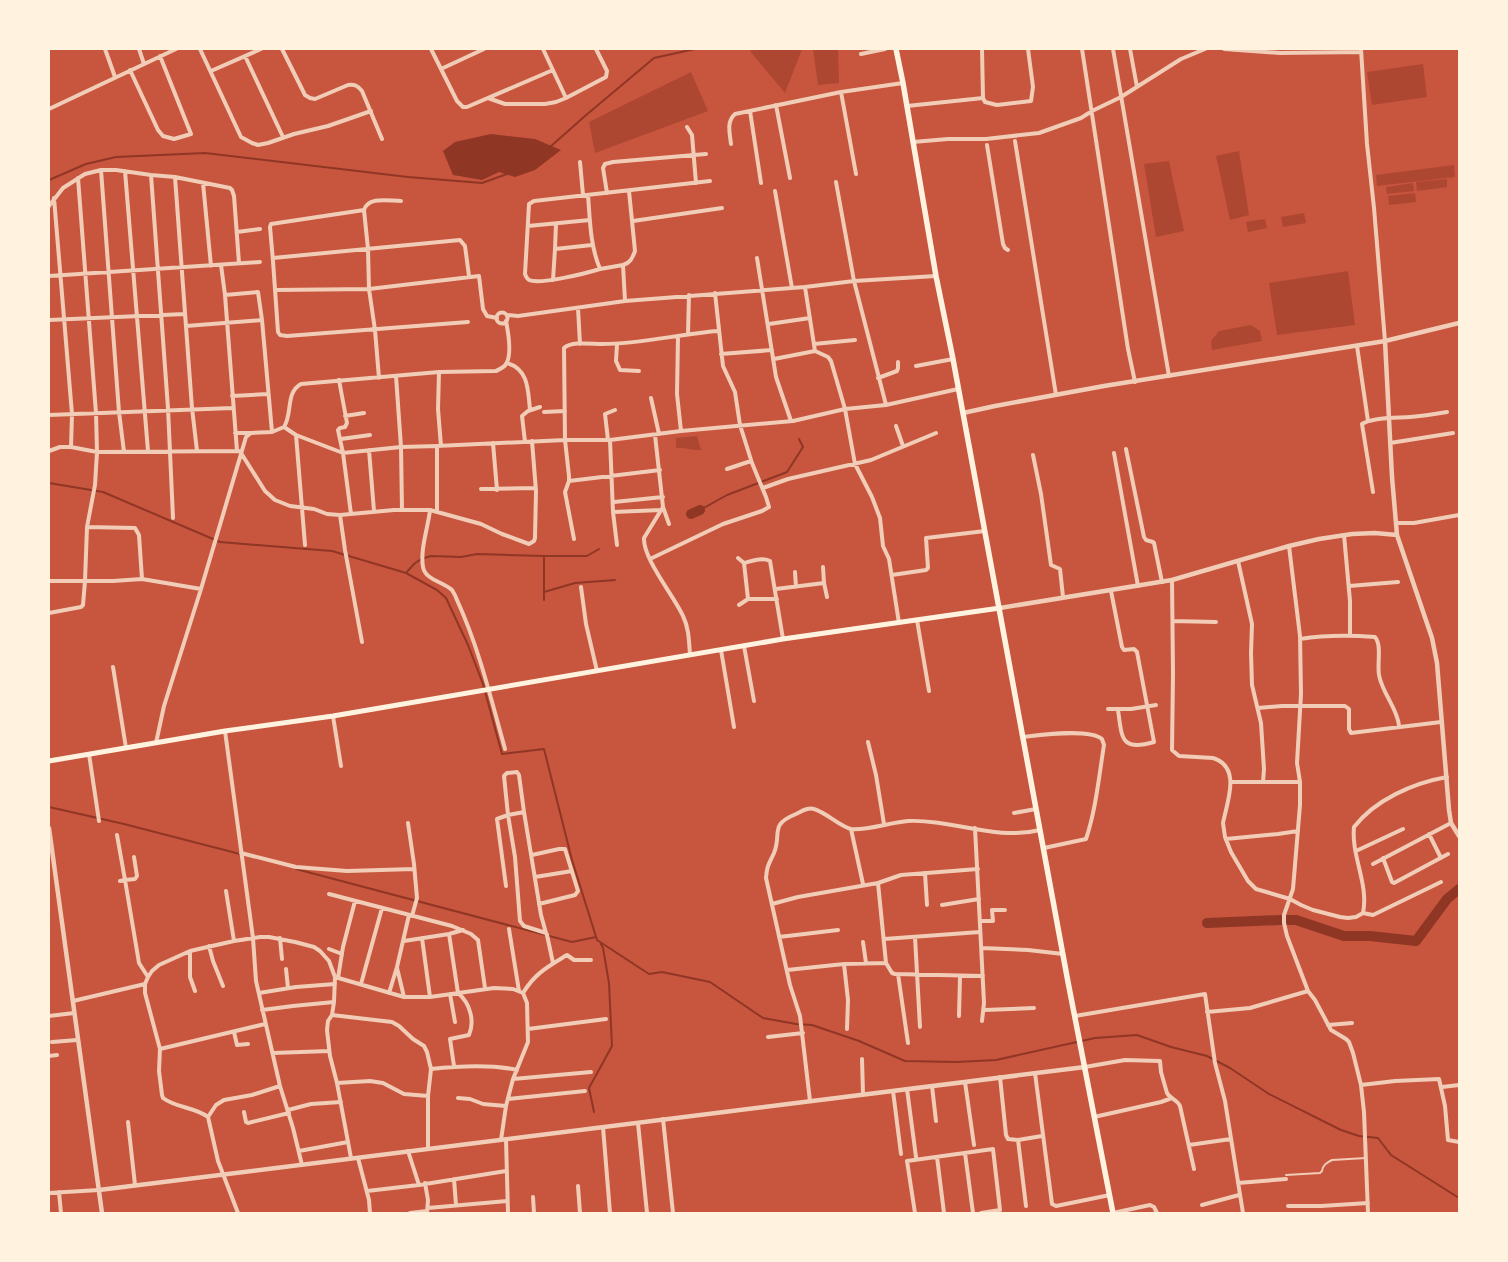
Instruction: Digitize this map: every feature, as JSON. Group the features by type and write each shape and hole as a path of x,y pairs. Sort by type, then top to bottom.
{"main road":[{"path":"896,49 936,276 1113,1213"},
{"path":"49,761 225,731 333,716 783,639 1000,608"}],"street":[{"path":"105,49 115,77"},
{"path":"139,49 144,64"},
{"path":"49,109 176,49"},
{"path":"200,49 241,137 252,143 268,143 283,137 328,126 371,111"},
{"path":"211,71 261,49"},
{"path":"282,49 308,97 315,99 353,84 362,91 382,139"},
{"path":"431,49 461,106 467,107 553,70"},
{"path":"441,69 484,49"},
{"path":"543,49 566,98"},
{"path":"488,98 505,104 545,104 566,98 605,78 607,75 607,71 596,49"},
{"path":"861,54 885,49"},
{"path":"982,49 983,98 985,102 997,105 1031,101 1033,87 1028,49"},
{"path":"1082,49 1134,382"},
{"path":"1113,49 1169,376"},
{"path":"1130,49 1137,87"},
{"path":"913,142 948,139 986,139 1039,133 1078,119 1121,97 1181,59 1204,49"},
{"path":"1224,49 1280,53 1361,50 1385,341 1397,535 1432,638 1437,663 1451,823 1459,836"},
{"path":"130,70 158,130 163,136 174,138 191,134 160,56"},
{"path":"246,56 283,137"},
{"path":"730,144 729,122 735,114 841,92 903,83"},
{"path":"841,92 856,174"},
{"path":"907,106 983,98"},
{"path":"776,106 790,178"},
{"path":"750,111 761,183"},
{"path":"687,127 692,135 696,182"},
{"path":"1015,141 1056,395"},
{"path":"987,145 1003,244 1008,250"},
{"path":"607,193 603,168 605,164 706,154"},
{"path":"580,162 583,195"},
{"path":"101,170 119,412 124,452"},
{"path":"49,206 63,188 85,174 101,170 175,177 230,188 235,200 239,263"},
{"path":"125,171 148,451"},
{"path":"151,175 168,411 173,518"},
{"path":"175,177 192,410 197,451"},
{"path":"49,613 82,607 84,602 87,528 93,494 97,452 96,413 78,178"},
{"path":"629,191 634,251 629,263 553,280 529,280 525,276 529,208 531,202 710,181"},
{"path":"836,182 854,281 886,405"},
{"path":"203,183 211,266"},
{"path":"775,191 792,288"},
{"path":"588,195 592,246 600,269"},
{"path":"54,198 72,414 71,447"},
{"path":"379,378 369,289 368,249 364,210 365,204 371,201 401,201"},
{"path":"633,221 722,208"},
{"path":"364,210 272,223 270,227 278,332 283,336 468,322"},
{"path":"528,226 590,220"},
{"path":"553,280 556,224"},
{"path":"237,232 260,228"},
{"path":"273,258 460,240 465,246 469,276"},
{"path":"555,249 592,246"},
{"path":"757,258 776,377 794,421"},
{"path":"49,276 260,262"},
{"path":"221,265 225,295 235,434 240,451 265,491 275,500 290,506 340,515 402,510 430,510 481,524 521,542 531,544 535,538 535,488 532,441"},
{"path":"623,265 625,301"},
{"path":"276,290 369,289 479,276 483,309 487,316 496,318 500,323 506,321"},
{"path":"496,318 499,313 503,312 507,315 518,316 625,301 805,287 854,281 936,276"},
{"path":"805,287 815,351"},
{"path":"225,295 258,292 272,432"},
{"path":"650,559 724,524 767,510 770,505 758,478 740,425 735,392 724,371 715,294"},
{"path":"688,334 689,295"},
{"path":"578,308 580,344"},
{"path":"49,320 185,314"},
{"path":"235,434 272,432 284,427 289,417 290,402 294,388 301,384 439,372 496,371 504,367 506,363 507,315"},
{"path":"769,324 810,318"},
{"path":"186,326 262,320"},
{"path":"963,413 1056,395 1385,341 1459,323"},
{"path":"574,539 565,492 569,481 565,440 564,349 568,345 617,344 718,331"},
{"path":"678,336 677,394 681,431"},
{"path":"814,344 855,340"},
{"path":"617,344 616,361 620,370 639,371"},
{"path":"1356,346 1368,421"},
{"path":"721,354 772,350"},
{"path":"774,359 815,351 828,357 831,361 845,409 854,464 872,497 880,518 883,546 889,556 899,623"},
{"path":"916,366 953,359"},
{"path":"878,378 896,371 898,362"},
{"path":"506,363 519,370 526,378 530,410"},
{"path":"437,512 439,372"},
{"path":"396,376 401,447 402,510"},
{"path":"339,380 346,425 338,430 341,439 351,514"},
{"path":"284,427 296,435 343,452 401,447 532,441 609,440 681,431 794,421 845,409 886,405 958,389"},
{"path":"232,396 268,394"},
{"path":"651,398 657,434 663,497 662,508 644,542 650,559 683,616 688,632 690,655"},
{"path":"49,414 233,408"},
{"path":"524,442 522,416 530,410 540,408"},
{"path":"616,410 605,414 609,440 617,545"},
{"path":"544,412 565,411"},
{"path":"1373,492 1362,424 1368,421 1389,418 1447,412"},
{"path":"345,416 364,413"},
{"path":"896,426 903,446"},
{"path":"156,743 164,706 216,539 240,451 246,437 251,433"},
{"path":"762,486 884,456 936,433"},
{"path":"1390,443 1453,433"},
{"path":"296,435 305,545"},
{"path":"341,439 370,435"},
{"path":"493,443 497,490"},
{"path":"49,451 60,447 71,447 97,452 240,451"},
{"path":"1126,449 1144,537 1154,544 1162,582"},
{"path":"369,450 374,512"},
{"path":"1114,453 1138,586"},
{"path":"1033,455 1041,494 1051,565 1060,570 1063,597"},
{"path":"727,469 752,461"},
{"path":"569,481 660,470"},
{"path":"481,489 535,488"},
{"path":"614,502 663,497"},
{"path":"613,512 662,508"},
{"path":"662,508 669,524"},
{"path":"430,510 424,545 423,566 425,573 451,589 455,595 480,658 486,689 505,749"},
{"path":"340,515 346,560 362,642"},
{"path":"1396,523 1414,523 1459,515"},
{"path":"87,528 135,528 139,535 142,579"},
{"path":"892,575 926,570 928,568 926,538 984,531"},
{"path":"1000,608 1172,580 1289,546 1344,535 1375,533 1397,535"},
{"path":"1344,535 1349,586 1350,635"},
{"path":"1289,546 1300,639 1300,706 1297,763 1300,782 1293,889 1284,915 1284,925 1308,991 1328,1025 1334,1032 1349,1042 1353,1053 1361,1086 1368,1213"},
{"path":"738,558 744,563 748,600"},
{"path":"744,563 762,559 770,561 783,639"},
{"path":"1238,561 1251,614 1252,686 1261,723 1263,782"},
{"path":"823,567 827,597"},
{"path":"794,572 796,587"},
{"path":"49,580 142,579 201,589"},
{"path":"1172,580 1172,750 1179,756 1205,757 1218,760 1228,769 1231,782 1223,829 1235,859 1250,884 1260,890 1290,899 1313,910 1348,918 1356,917 1362,913 1364,904 1363,888 1353,838 1354,827 1372,810 1404,790 1447,777"},
{"path":"1349,586 1398,582"},
{"path":"776,589 824,583"},
{"path":"581,587 586,624 596,671"},
{"path":"1111,590 1122,647 1124,650 1134,649 1137,652 1154,742 1131,744 1124,740 1121,735 1118,710"},
{"path":"739,605 748,600 777,599"},
{"path":"917,620 929,691"},
{"path":"1173,621 1216,622"},
{"path":"1300,639 1350,635 1375,637 1378,640 1379,675 1388,700 1398,718 1399,726"},
{"path":"744,646 754,702"},
{"path":"721,650 734,727"},
{"path":"113,668 126,748"},
{"path":"1108,709 1118,710 1156,705"},
{"path":"1258,708 1345,706 1349,709 1348,729 1352,733 1441,722"},
{"path":"333,716 342,766"},
{"path":"225,731 262,1010 280,1086 302,1164"},
{"path":"1023,737 1056,733 1094,735 1102,739 1104,745 1094,807 1086,839 1044,848"},
{"path":"868,742 876,775 884,824"},
{"path":"89,754 99,821"},
{"path":"547,936 524,926 520,921 504,776 507,773 517,772 519,775 539,904 547,936 553,963"},
{"path":"1231,782 1300,782"},
{"path":"810,1101 803,1031 766,878 767,865 774,852 780,824 784,820 812,808 851,828 923,821 1007,833 1040,830"},
{"path":"1014,813 1036,809"},
{"path":"506,886 497,819 524,812"},
{"path":"389,993 416,899 408,823"},
{"path":"1373,864 1451,823"},
{"path":"851,828 863,884"},
{"path":"975,828 982,948 984,1010 982,1021"},
{"path":"49,829 102,1213"},
{"path":"1226,839 1298,830"},
{"path":"1356,852 1403,830"},
{"path":"1428,834 1441,858"},
{"path":"117,835 138,963 148,977"},
{"path":"532,855 558,849 565,850 578,891 575,896 539,904"},
{"path":"242,854 296,867 347,871 414,869"},
{"path":"1383,858 1394,883 1448,854"},
{"path":"120,881 138,876 134,857"},
{"path":"772,904 863,884 878,883 901,875 978,869"},
{"path":"535,877 572,871"},
{"path":"924,873 927,905"},
{"path":"1362,913 1373,915 1441,882"},
{"path":"878,883 886,963 892,972 898,974 960,977 983,976"},
{"path":"226,892 234,941"},
{"path":"328,894 452,926 471,934 478,940 485,988"},
{"path":"942,905 979,899"},
{"path":"350,1158 341,1102 329,1051 327,1030 334,1002 334,984 355,901"},
{"path":"362,984 382,908"},
{"path":"980,921 994,921 992,910 1005,910"},
{"path":"508,1213 503,1139 506,1106 513,1078 528,1042 527,1003 521,992 509,929"},
{"path":"404,941 463,930"},
{"path":"780,937 838,930"},
{"path":"884,939 980,932"},
{"path":"449,934 458,993 468,1008 472,1022 469,1035 450,1039 454,1066"},
{"path":"208,1116 175,1105 163,1098 160,1049 147,1003 145,984 152,970 190,951 234,941 269,937 314,947 328,961 336,978"},
{"path":"915,937 920,1027"},
{"path":"280,938 282,959"},
{"path":"422,938 430,997"},
{"path":"863,942 866,963"},
{"path":"210,946 213,961 223,986"},
{"path":"982,948 1063,954"},
{"path":"329,949 342,954"},
{"path":"190,951 190,977 195,991"},
{"path":"521,992 540,972 568,954 574,960 592,960"},
{"path":"787,970 844,964 886,963"},
{"path":"844,964 848,1000 846,1029"},
{"path":"397,967 404,997"},
{"path":"286,969 288,988"},
{"path":"898,974 908,1043"},
{"path":"959,1016 960,977"},
{"path":"336,978 404,997 430,997 485,988 513,989 521,992"},
{"path":"73,1000 145,984"},
{"path":"259,993 288,988 334,984"},
{"path":"1207,1012 1250,1008 1308,991"},
{"path":"450,994 455,1022"},
{"path":"1076,1019 1205,994 1215,1063 1225,1101 1243,1213"},
{"path":"262,1010 334,1002"},
{"path":"984,1010 1034,1008"},
{"path":"49,1016 74,1013"},
{"path":"332,1015 392,1022 424,1046 428,1052 431,1069 428,1096 428,1149"},
{"path":"528,1028 606,1019"},
{"path":"1328,1025 1352,1023"},
{"path":"160,1049 265,1024"},
{"path":"768,1037 803,1031"},
{"path":"234,1032 237,1045 248,1044"},
{"path":"52,1042 77,1040"},
{"path":"273,1053 329,1051"},
{"path":"49,1056 57,1055"},
{"path":"862,1059 863,1094"},
{"path":"49,1192 135,1186 965,1082 1125,1060 1160,1060 1161,1072 1167,1093 1179,1104 1194,1169"},
{"path":"431,1069 454,1066 480,1066 517,1070"},
{"path":"513,1078 591,1072"},
{"path":"1034,1073 1053,1205 1110,1195"},
{"path":"1000,1077 1008,1139 1018,1140 1042,1136"},
{"path":"1361,1086 1395,1081 1439,1079 1445,1106 1448,1140 1459,1142"},
{"path":"337,1083 370,1081 382,1083 404,1094 428,1096"},
{"path":"965,1082 974,1145"},
{"path":"1442,1087 1459,1085"},
{"path":"238,1213 218,1161 208,1116 216,1105 224,1100 258,1094 280,1086"},
{"path":"932,1086 936,1121"},
{"path":"907,1089 916,1157"},
{"path":"893,1090 901,1154"},
{"path":"508,1099 585,1091"},
{"path":"458,1098 470,1099 482,1104 506,1106"},
{"path":"1094,1117 1172,1098"},
{"path":"244,1112 246,1122 248,1123 311,1104 341,1102"},
{"path":"663,1119 673,1213"},
{"path":"128,1122 135,1186"},
{"path":"638,1122 647,1213"},
{"path":"603,1127 610,1213"},
{"path":"1189,1145 1231,1139"},
{"path":"1018,1140 1026,1206"},
{"path":"299,1151 348,1142"},
{"path":"915,1213 907,1162 993,1149 1000,1210 981,1213"},
{"path":"408,1151 418,1185"},
{"path":"965,1153 973,1213"},
{"path":"936,1157 944,1213"},
{"path":"358,1158 367,1191 370,1213"},
{"path":"367,1191 506,1171"},
{"path":"1238,1183 1286,1177"},
{"path":"454,1179 456,1205"},
{"path":"426,1183 427,1211"},
{"path":"578,1186 580,1213"},
{"path":"59,1192 61,1213"},
{"path":"1202,1205 1239,1195"},
{"path":"534,1197 534,1213"},
{"path":"410,1213 456,1205 507,1201"},
{"path":"1288,1206 1368,1204"},
{"path":"1113,1213 1150,1205 1154,1207 1157,1213"}],"lane":[{"path":"1286,1177 1320,1173 1327,1162 1332,1160 1366,1158"}],"shaded area":[{"path":"756,49 802,49 785,93 750,51"},
{"path":"813,49 838,49 839,83 818,85"},
{"path":"1423,64 1427,97 1372,105 1367,72"},
{"path":"691,72 708,111 595,153 589,122"},
{"path":"491,134 535,139 561,150 535,170 515,177 499,172 482,180 453,175 443,151 455,142"},
{"path":"1239,151 1249,215 1230,220 1216,156"},
{"path":"1169,161 1184,231 1156,237 1144,164"},
{"path":"1454,165 1455,177 1377,186 1376,175"},
{"path":"1447,179 1447,187 1417,191 1416,182"},
{"path":"1413,183 1414,191 1387,194 1386,187"},
{"path":"1415,193 1416,202 1389,205 1388,196"},
{"path":"1304,213 1306,223 1283,227 1281,217"},
{"path":"1265,219 1267,228 1248,232 1246,222"},
{"path":"1348,271 1355,325 1277,335 1269,283"},
{"path":"1251,325 1260,331 1262,341 1212,350 1211,341 1219,331"},
{"path":"697,436 701,450 676,448 676,438"}],"waterway":[{"path":"550,147 654,58 695,49"},
{"path":"49,180 86,164 116,157 205,153 408,177 482,183 507,174"},
{"path":"700,510 727,495 787,472 803,447 799,439"},
{"path":"49,483 103,492 220,542 332,551 406,573 437,590 446,598 468,645 483,684 502,754 544,749 572,860 597,940 649,974 662,972 710,982 763,1018 812,1025 859,1041 905,1061 956,1062 996,1060 1095,1038 1137,1035 1171,1047 1207,1056 1230,1068 1269,1094 1341,1130 1359,1136 1378,1138 1391,1155 1459,1198"},
{"path":"691,514 700,510"},
{"path":"544,556 587,556 599,549"},
{"path":"406,573 421,559 431,556 461,557 477,554 544,556 544,600"},
{"path":"544,592 575,583 615,580"},
{"path":"49,807 240,854"},
{"path":"296,869 572,942 596,937"},
{"path":"1287,920 1296,920 1344,936 1370,936 1416,941 1447,899 1459,889"},
{"path":"1207,923 1281,920"},
{"path":"594,1112 589,1088 612,1046 609,983 601,944"}]}
